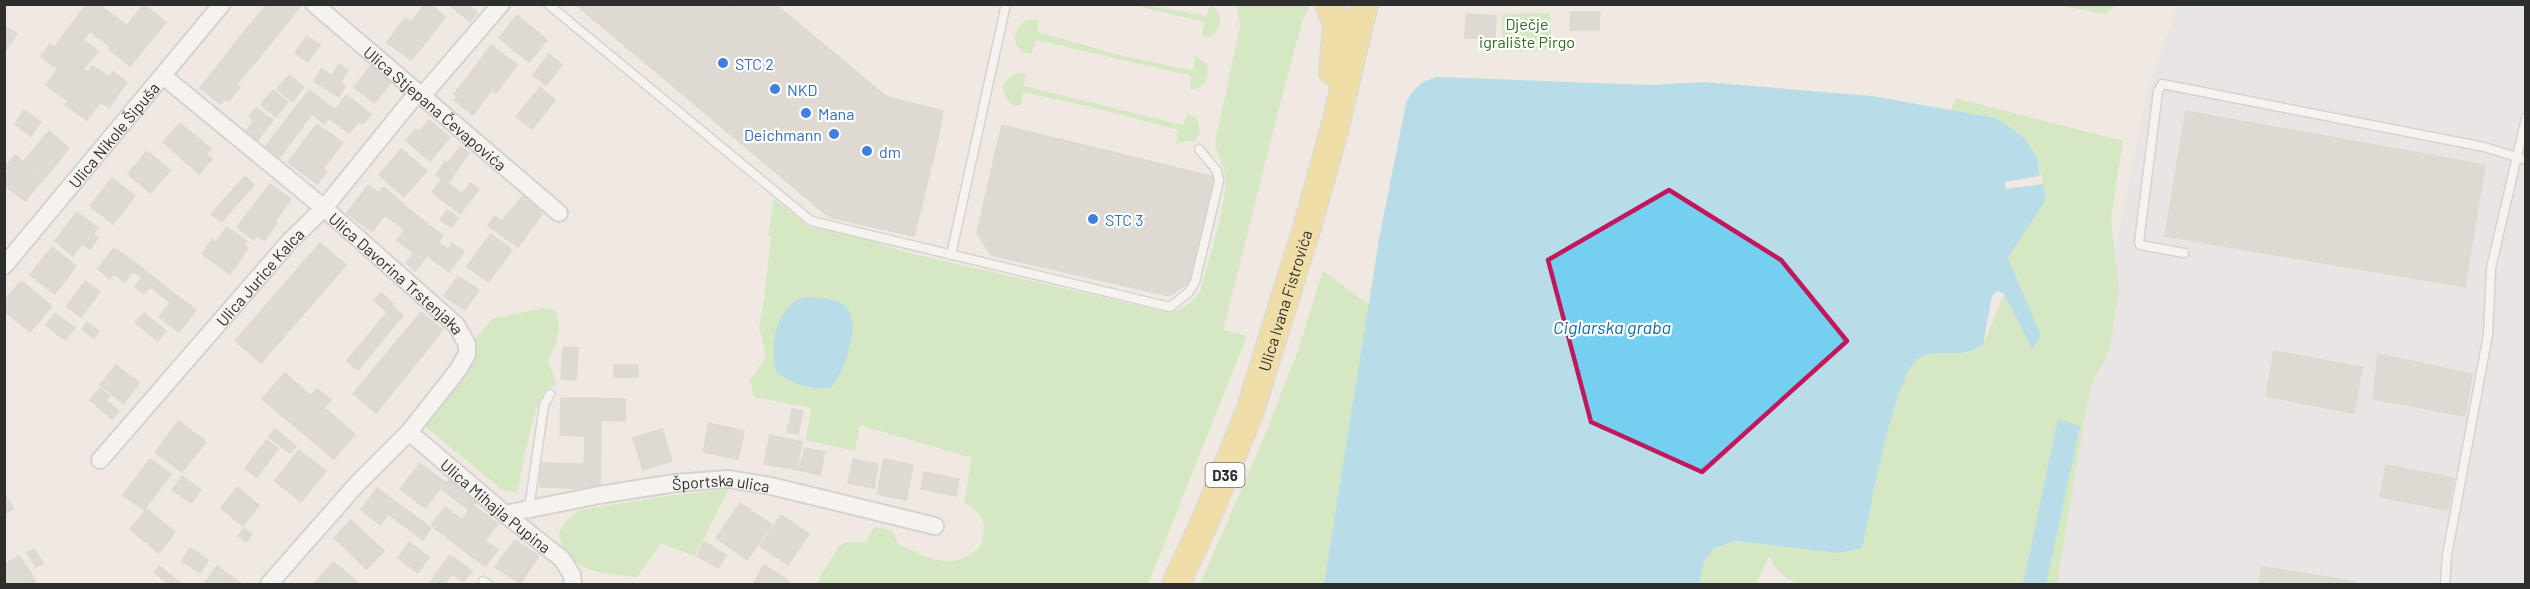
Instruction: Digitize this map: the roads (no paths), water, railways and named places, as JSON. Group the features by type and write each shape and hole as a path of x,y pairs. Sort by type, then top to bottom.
{"main road":[{"path":"1329,4 1336,24 1331,85 1335,127"},
{"name":"Ulica Ivana Fistrovića","path":"1176,585 1219,489 1250,411 1308,224 1335,127 1364,4"}],"street":[{"name":"Ulica Nikole Šipuša","path":"4,266 222,4"},
{"name":"Ulica Stjepana Čevapovića","path":"314,4 560,213"},
{"name":"Ulica Jurice Kalca","path":"100,460 289,242 324,208 420,94 501,4"},
{"name":"Ulica Davorina Trstenjaka","path":"163,76 324,208 456,324 467,344 467,354 458,370 409,432 357,484 269,585"},
{"name":"Ulica Mihajla Pupina","path":"409,432 562,559 572,575 573,585"},
{"name":"Športska ulica","path":"505,514 675,483 729,479 771,486 935,526"}],"lane":[{"path":"548,4 811,221 1170,307 1189,292 1195,282 1219,181 1217,171 1199,148"},
{"path":"951,255 1006,4"},
{"path":"2184,253 2145,246 2139,242 2158,91 2162,84 2484,147 2521,158"},
{"path":"2445,585 2447,555 2488,335 2491,268 2521,158 2526,118"},
{"path":"529,509 544,405 550,394"}],"water":[{"name":"Ciglarska graba","path":"1438,77 1649,85 1704,82 1872,96 1996,118 2023,137 2037,157 2040,176 2005,182 2006,189 2043,184 2046,199 2008,258 2041,336 2032,349 2004,294 1997,291 1992,296 1983,345 1960,353 1929,354 1917,360 1908,371 1892,418 1862,548 1838,553 1735,541 1715,548 1704,561 1699,584 1324,584 1379,239 1406,103 1418,86"},
{"path":"807,297 836,301 844,305 850,313 852,334 850,347 831,388 802,385 776,372 774,344 778,325 787,308 797,300"},
{"path":"2058,419 2080,426 2046,584 2023,584"}],"place":[{"name":"STC 2","path":"723,63"},
{"name":"NKD","path":"775,89"},
{"name":"Mana","path":"806,113"},
{"name":"Deichmann","path":"834,134"},
{"name":"dm","path":"867,151"},
{"name":"STC 3","path":"1093,219"}],"park label":[{"name":"Dječje igralište Pirgo","path":"1527,32"}]}
